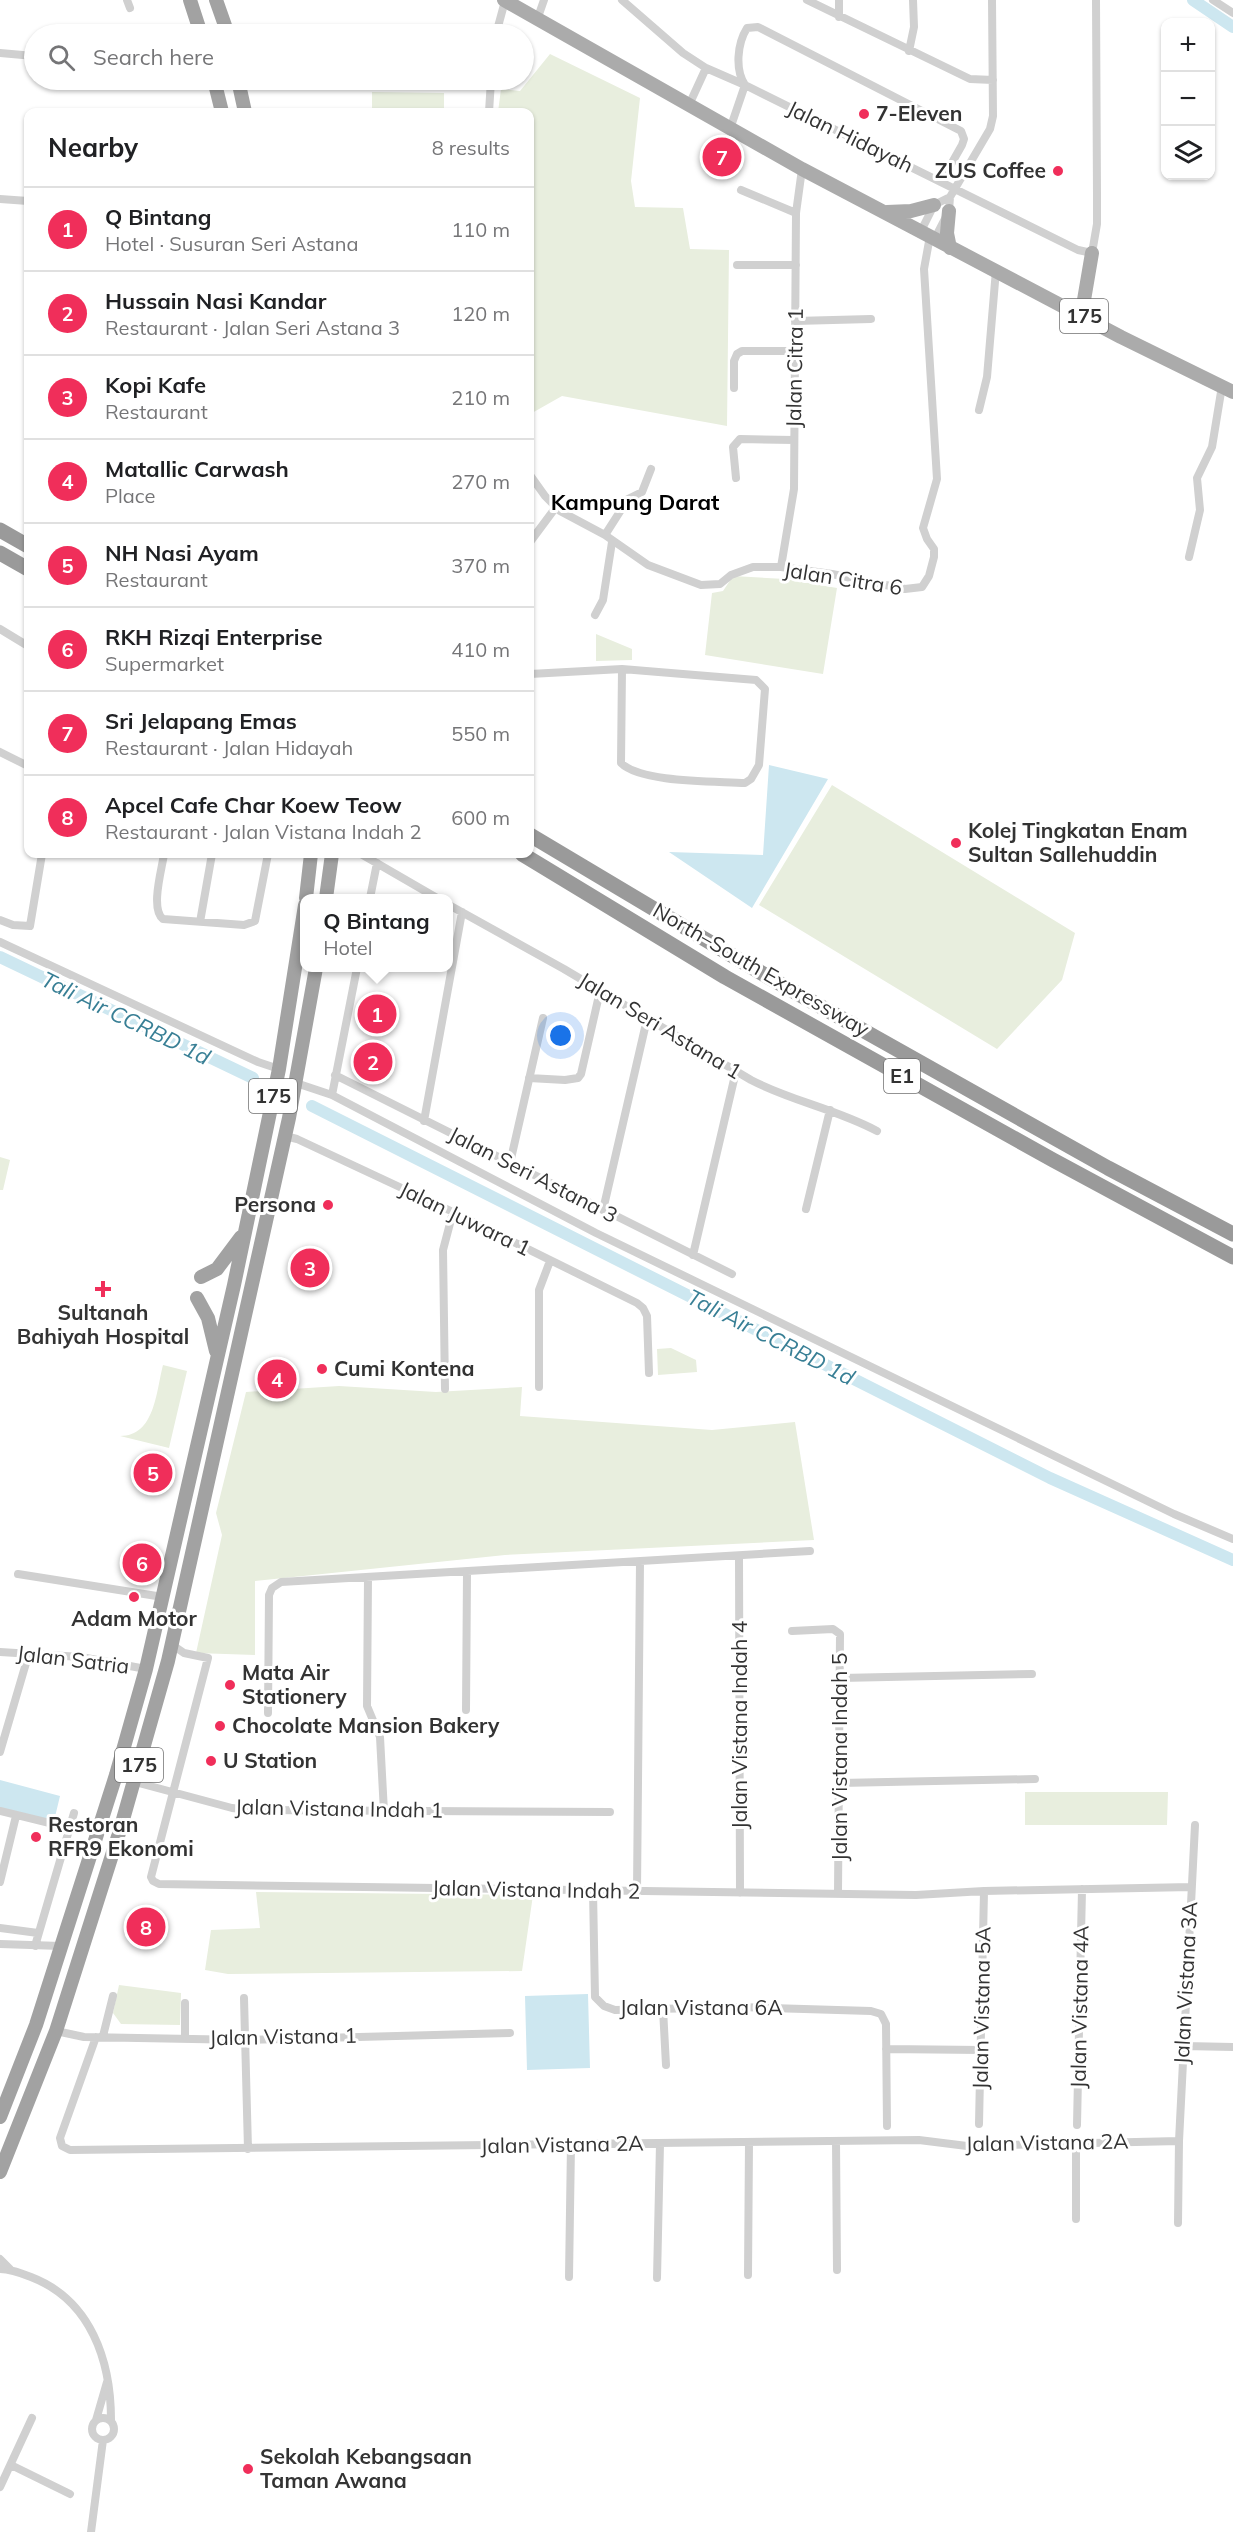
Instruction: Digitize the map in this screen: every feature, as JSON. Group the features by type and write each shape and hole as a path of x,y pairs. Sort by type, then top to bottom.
{"highway":[{"path":"190,0 198,24"},
{"path":"216,0 225,24"},
{"path":"225,0 228,24"},
{"path":"216,90 221,108"},
{"path":"240,90 243,108"},
{"path":"0,530 24,544"},
{"path":"0,553 24,567"},
{"name":"North–South Expressway","path":"534,837 760,972 1108,1168 1233,1234"},
{"path":"307,894 311,858"},
{"path":"327,894 331,858"},
{"name":"North–South Expressway","path":"529,858 725,977 1053,1160 1233,1257"},
{"name":"175","path":"0,2118 36,2025 62,1946 116,1775 146,1669 234,1285 279,1069 300,937"},
{"name":"175","path":"0,2172 56,2031 135,1782 171,1644 252,1289 296,1083 315,972"},
{"path":"201,1277 217,1269 245,1232"},
{"path":"234,1285 252,1289"},
{"path":"197,1299 213,1333 217,1359"},
{"path":"229,1306 247,1310"}],"main road":[{"name":"175","path":"505,0 802,169 950,248 1227,389"},
{"path":"949,204 947,233 950,248"},
{"path":"885,212 910,211 934,205"},
{"path":"1092,254 1085,288 1086,305 1110,325 1113,332"}],"street":[{"path":"499,24 505,0"},
{"path":"537,20 544,0"},
{"name":"Jalan Hidayah","path":"622,0 668,42 706,68 956,188 1078,250 1092,254"},
{"path":"807,0 970,79 993,80"},
{"path":"839,0 839,17"},
{"path":"909,51 914,27 913,0"},
{"path":"929,235 949,204 990,129 993,116 992,0"},
{"path":"1090,0 1092,131"},
{"path":"1092,254 1097,224 1096,0"},
{"path":"1213,0 1233,14"},
{"path":"730,129 745,85 740,74 739,61 743,35 747,28 753,26 947,123 981,144"},
{"path":"0,53 24,55"},
{"path":"689,105 706,68"},
{"path":"489,108 490,90"},
{"path":"941,182 962,145 963,134"},
{"name":"Jalan Citra 1","path":"782,567 793,503 796,213 802,169"},
{"path":"741,190 796,213"},
{"path":"0,199 24,201"},
{"path":"929,235 934,205 949,204"},
{"name":"Jalan Citra 6","path":"555,507 605,535 612,542 658,571 701,585 720,584 731,575 753,567 782,567 918,590 926,583 934,557 934,549 923,528 937,479 924,268 929,235"},
{"path":"737,265 796,265"},
{"path":"979,410 987,377 996,270"},
{"path":"795,321 871,319"},
{"path":"734,388 734,361 737,354 742,351 795,351"},
{"path":"1189,556 1200,510 1197,478 1212,447 1227,389"},
{"path":"736,478 733,447 740,438 794,440"},
{"path":"605,535 628,499 642,492 651,469"},
{"path":"534,480 555,507 534,536"},
{"path":"596,615 603,600 612,542"},
{"path":"0,629 24,644"},
{"path":"534,674 622,669 752,678 760,682 765,689 759,765 751,779 745,783 670,778 640,774 621,763 622,669"},
{"path":"0,752 24,764"},
{"path":"0,920 13,925 30,926 41,858"},
{"path":"163,858 156,907 159,916 163,919 244,925 255,921 267,858"},
{"path":"200,922 211,858"},
{"path":"368,858 430,894"},
{"path":"371,894 377,863"},
{"name":"Jalan Seri Astana 1","path":"453,907 564,969 736,1071 780,1094 830,1110 877,1131"},
{"path":"453,962 462,912"},
{"path":"0,942 258,1062 279,1069"},
{"path":"332,1095 356,972"},
{"path":"424,1121 451,972"},
{"path":"529,1078 566,1080 578,1078 600,992"},
{"path":"510,1162 543,1018"},
{"path":"603,1210 647,1019"},
{"path":"693,1255 736,1071"},
{"name":"Jalan Seri Astana 3","path":"335,1075 732,1274"},
{"path":"296,1083 332,1095 596,1233 1164,1509 1233,1539"},
{"path":"806,1209 830,1110"},
{"name":"Jalan Juwara 1","path":"285,1136 315,1147 453,1212 631,1299 643,1308 647,1316 649,1373"},
{"path":"446,1389 444,1250 453,1212"},
{"path":"539,1387 539,1290 550,1261"},
{"path":"268,1713 268,1607 272,1588 281,1582 467,1573 810,1551"},
{"name":"Jalan Vistana Indah 4","path":"740,1557 740,1893"},
{"path":"638,1891 640,1562"},
{"path":"466,1710 467,1573"},
{"path":"18,1574 163,1597"},
{"path":"368,1578 367,1706 378,1729 382,1755 384,1812"},
{"name":"Jalan Vistana Indah 5","path":"792,1631 833,1629 839,1631 838,1894"},
{"path":"171,1644 184,1653 208,1658 173,1794"},
{"name":"Jalan Satria","path":"0,1652 81,1657 146,1669"},
{"path":"1,1746 29,1653"},
{"path":"840,1678 1032,1674"},
{"path":"840,1783 1035,1779"},
{"name":"Jalan Vistana Indah 1","path":"135,1782 173,1794 250,1810 610,1812"},
{"name":"Jalan Vistana Indah 2","path":"173,1794 151,1877 155,1883 916,1895 984,1891 1191,1887"},
{"path":"0,1811 70,1828"},
{"path":"35,1946 74,1813"},
{"path":"0,1882 16,1816"},
{"name":"Jalan Vistana 3A","path":"1179,2223 1179,2141 1195,1825"},
{"name":"Jalan Vistana 4A","path":"1077,2125 1082,1889"},
{"name":"Jalan Vistana 6A","path":"594,1891 595,1997 604,2006 615,2010 739,2007 871,2011 881,2014 886,2024 886,2049"},
{"name":"Jalan Vistana 5A","path":"980,2124 984,1891"},
{"path":"0,1928 38,1933"},
{"path":"0,1944 62,1946"},
{"path":"99,2036 113,1996"},
{"path":"244,1998 248,2149"},
{"path":"185,2002 185,2038"},
{"path":"663,2009 666,2065"},
{"name":"Jalan Vistana 1","path":"56,2031 84,2037 246,2040 510,2033"},
{"name":"Jalan Vistana 2A","path":"99,2036 60,2138 64,2148 74,2150 248,2149 919,2140 967,2146 1179,2141"},
{"path":"1184,2046 1233,2047"},
{"path":"886,2126 886,2049 981,2050"},
{"path":"836,2141 837,2270"},
{"path":"748,2275 749,2142"},
{"path":"1076,2142 1077,2219"},
{"path":"657,2278 660,2144"},
{"path":"569,2277 571,2145"},
{"path":"0,2259 10,2269"},
{"path":"0,2269 10,2269 41,2281 74,2305 90,2326 102,2352 107,2373 111,2420 115,2427 113,2435 103,2440 96,2438 92,2431 104,2395 107,2373"},
{"path":"96,2420 104,2417 111,2420"},
{"path":"0,2487 32,2418"},
{"path":"91,2532 103,2440"},
{"path":"11,2465 70,2494"}],"green space":[{"path":"550,54 640,98 631,181 635,207 683,208 690,249 729,250 727,426 562,396 534,412 534,108 499,108 501,90 534,90 534,74"},
{"path":"372,92 444,93 444,108 372,108"},
{"path":"733,576 785,579 837,588 823,674 705,655 712,593 723,591"},
{"path":"596,634 632,649 632,660 596,661"},
{"path":"832,785 1075,933 1062,980 997,1049 759,905"},
{"path":"0,1157 10,1160 3,1190 0,1190"},
{"path":"671,1348 696,1360 697,1372 658,1375 657,1349"},
{"path":"163,1365 187,1371 169,1448 120,1436 132,1434 147,1421 156,1399"},
{"path":"339,1386 436,1392 522,1387 520,1416 712,1430 795,1422 814,1540 505,1555 255,1581 255,1655 196,1653 222,1535 216,1513 246,1392"},
{"path":"1025,1792 1168,1792 1167,1825 1025,1825"},
{"path":"256,1892 533,1895 522,1971 228,1974 205,1970 211,1930 260,1928"},
{"path":"119,1985 181,1993 180,2025 121,2024 113,2013"}],"water":[{"path":"769,765 828,779 752,908 669,852 763,855"},
{"path":"0,1780 60,1796 54,1821 0,1808"},
{"path":"588,1994 590,2068 527,2070 525,1996"}],"waterway":[{"path":"1193,0 1233,27"},
{"name":"Tali Air CCRBD 1d","path":"0,957 253,1078"},
{"name":"Tali Air CCRBD 1d","path":"312,1106 1050,1478 1233,1560"}],"place":[{"name":"7-Eleven","path":"864,114"},
{"name":"Sri Jelapang Emas","path":"722,157"},
{"name":"ZUS Coffee","path":"1058,171"},
{"name":"Kolej Tingkatan Enam Sultan Sallehuddin","path":"956,843"},
{"name":"Q Bintang","path":"377,1014"},
{"name":"Hussain Nasi Kandar","path":"373,1062"},
{"name":"Persona","path":"328,1205"},
{"name":"Kopi Kafe","path":"310,1268"},
{"name":"Sultanah Bahiyah Hospital","path":"103,1289"},
{"name":"Cumi Kontena","path":"322,1369"},
{"name":"Matallic Carwash","path":"277,1379"},
{"name":"NH Nasi Ayam","path":"153,1473"},
{"name":"RKH Rizqi Enterprise","path":"142,1563"},
{"name":"Adam Motor","path":"134,1597"},
{"name":"Mata Air Stationery","path":"230,1685"},
{"name":"Chocolate Mansion Bakery","path":"220,1726"},
{"name":"U Station","path":"211,1761"},
{"name":"Restoran RFR9 Ekonomi","path":"36,1837"},
{"name":"Apcel Cafe Char Koew Teow","path":"146,1927"},
{"name":"Sekolah Kebangsaan Taman Awana","path":"248,2469"}],"district":[{"name":"Kampung Darat","path":"635,502"}]}
